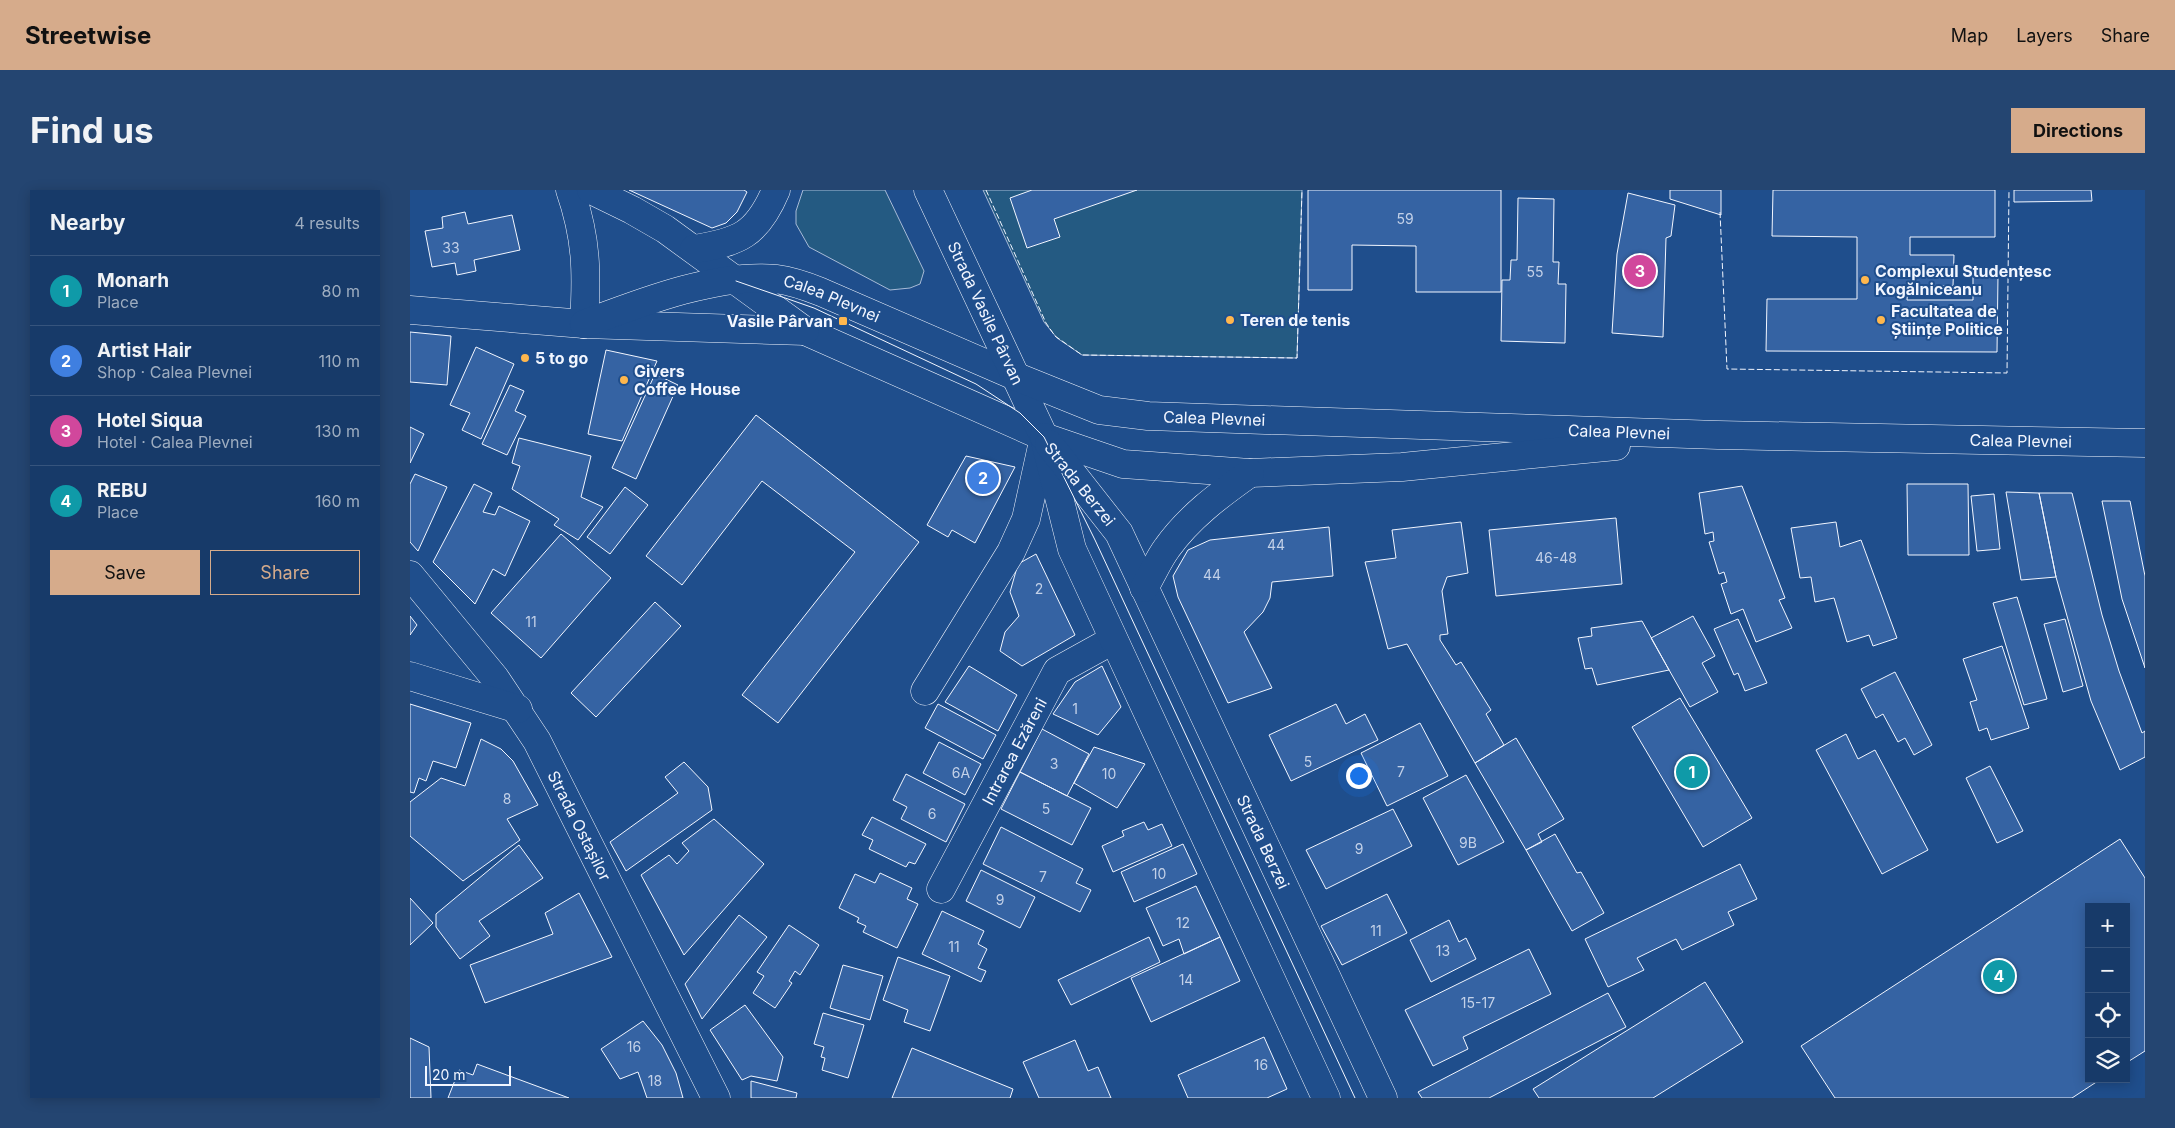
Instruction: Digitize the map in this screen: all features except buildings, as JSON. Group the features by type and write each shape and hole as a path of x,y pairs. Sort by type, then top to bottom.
{"main road":[{"path":"570,190 585,244 587,273 584,324 649,300 704,286 736,281"},
{"name":"Calea Plevnei","path":"591,190 632,210 694,248 805,331 1044,437 1124,464 1250,473 1402,467 1718,435"},
{"path":"694,248 726,244 745,234 759,220 776,190"},
{"name":"Strada Vasile Pârvan","path":"928,190 982,308 1018,377 1044,437"},
{"name":"Calea Plevnei","path":"736,281 759,278 798,284 1099,410 1123,414 1718,435 2145,443"},
{"name":"Calea Plevnei","path":"410,310 584,324 805,331"},
{"path":"926,691 1011,552 1026,520 1044,437"},
{"name":"Strada Berzei","path":"1044,437 1119,533 1383,1098"},
{"name":"Strada Berzei","path":"1044,437 1072,549 1326,1098"},
{"path":"1144,588 1167,549 1189,522 1218,495 1250,473"},
{"name":"Strada Ostașilor","path":"410,575 518,709 538,741 716,1098"},
{"name":"Intrarea Ezăreni","path":"941,889 1057,671 1113,640"},
{"path":"410,676 518,709"}],"shaded area":[{"path":"803,190 885,190 924,271 920,284 910,288 890,290 809,247 796,224 796,211"},
{"path":"983,190 1302,190 1297,358 1082,355 1057,338 1044,322"}],"tram line":[{"path":"736,281 814,308 976,384 1020,413 1044,437 1095,540 1355,1098"}],"fence":[{"path":"986,190 1046,323 1055,336 1082,355 1297,358 1302,190"},
{"path":"1720,212 1727,369 2007,373 2009,190"}],"place":[{"name":"Hotel Siqua","path":"1640,271"},
{"name":"Complexul Studențesc Kogălniceanu","path":"1865,280"},
{"name":"Teren de tenis","path":"1230,320"},
{"name":"Facultatea de Științe Politice","path":"1881,320"},
{"name":"Vasile Pârvan","path":"843,321"},
{"name":"5 to go","path":"525,358"},
{"name":"Givers Coffee House","path":"624,380"},
{"name":"Artist Hair","path":"983,478"},
{"name":"Monarh","path":"1692,772"},
{"name":"REBU","path":"1999,976"}]}
